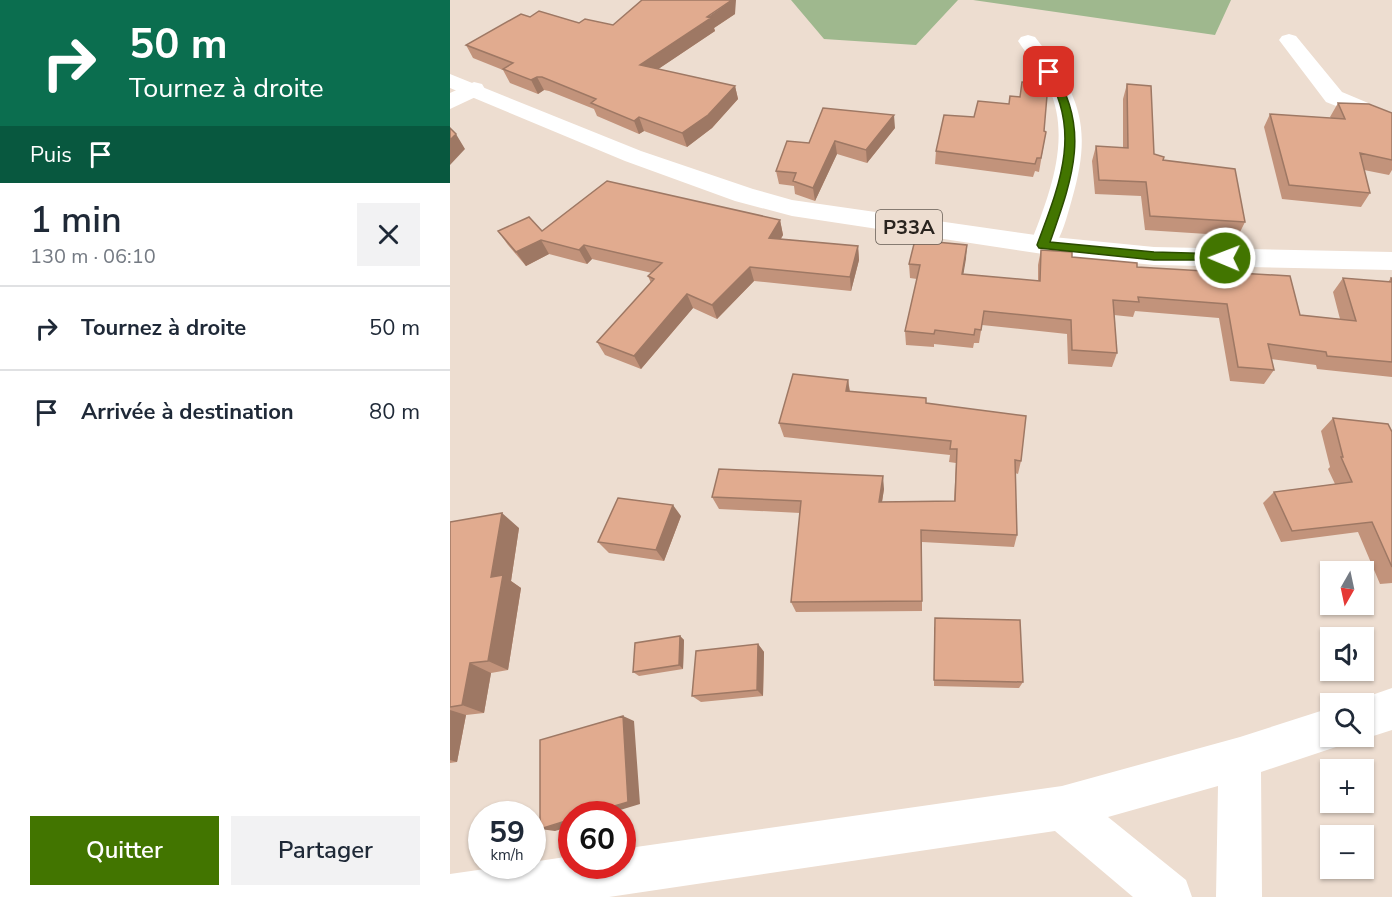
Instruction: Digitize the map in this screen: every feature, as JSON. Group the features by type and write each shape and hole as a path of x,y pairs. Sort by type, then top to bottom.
{"street":[{"path":"1289,40 1334,97 1392,121"},
{"path":"1028,41 1060,88 1069,116 1071,143 1065,183 1043,245"},
{"name":"P33A","path":"450,80 633,156 744,195 792,208 1043,245 1154,256 1392,261"},
{"path":"450,102 474,89"},
{"path":"1374,715 1392,709"},
{"path":"450,897 1062,808 1240,758 1320,732"},
{"path":"1239,897 1240,758"},
{"path":"1062,808 1169,897"}],"green space":[{"path":"791,0 958,0 916,45 824,39"},
{"path":"973,0 1231,0 1215,35"}],"building":[{"path":"642,0 732,0 707,17 711,18 640,65 735,86 708,115 682,133 639,117 634,121 591,103 596,99 542,77 531,80 503,69 513,63 466,45 521,14 530,17 539,11 579,23 585,19 613,25"},
{"path":"1022,82 1048,84 1044,131 1046,132 1041,158 1037,158 1035,164 936,151 944,115 974,117 978,101 1009,104 1010,96 1020,97"},
{"path":"1127,84 1151,86 1154,154 1164,157 1163,160 1235,169 1245,222 1150,216 1146,182 1099,180 1096,146 1128,148"},
{"path":"1338,103 1369,104 1392,113 1392,160 1360,153 1370,193 1289,185 1270,114 1345,119"},
{"path":"823,108 894,115 866,150 835,141 813,188 793,181 796,173 776,171 787,141 809,143"},
{"path":"450,128 456,134 450,140"},
{"path":"607,181 780,220 769,238 858,246 850,277 750,267 712,305 687,294 634,356 597,342 654,279 648,276 662,263 584,245 579,250 541,240 516,252 498,231 529,217 542,231"},
{"path":"915,240 967,245 962,274 1040,281 1041,250 1072,252 1072,257 1137,263 1137,267 1290,276 1300,315 1356,321 1343,278 1392,282 1392,362 1327,356 1326,352 1268,344 1274,370 1238,367 1227,304 1138,297 1139,302 1113,300 1117,353 1072,350 1071,320 984,311 981,330 975,329 974,335 935,330 934,334 905,331 920,265 909,264"},
{"path":"793,374 848,380 846,391 926,398 926,403 1026,416 1021,461 1015,460 1017,535 921,530 922,601 791,602 801,501 712,497 719,469 883,476 879,502 955,501 957,449 950,449 951,441 779,423"},
{"path":"1333,418 1388,424 1392,432 1392,567 1372,522 1292,531 1274,492 1352,482 1341,457 1343,457"},
{"path":"618,498 673,505 656,550 598,542"},
{"path":"502,513 491,577 503,575 488,661 470,663 462,705 450,707 450,522"},
{"path":"935,618 1020,620 1023,682 934,680"},
{"path":"680,636 679,665 633,672 635,643"},
{"path":"758,644 757,690 692,696 696,651"},
{"path":"623,716 628,801 558,801 558,823 546,827 546,801 540,801 540,740"}],"route":[{"path":"1049,72 1060,88 1069,116 1071,143 1065,183 1043,245 1154,256 1225,258"}]}
